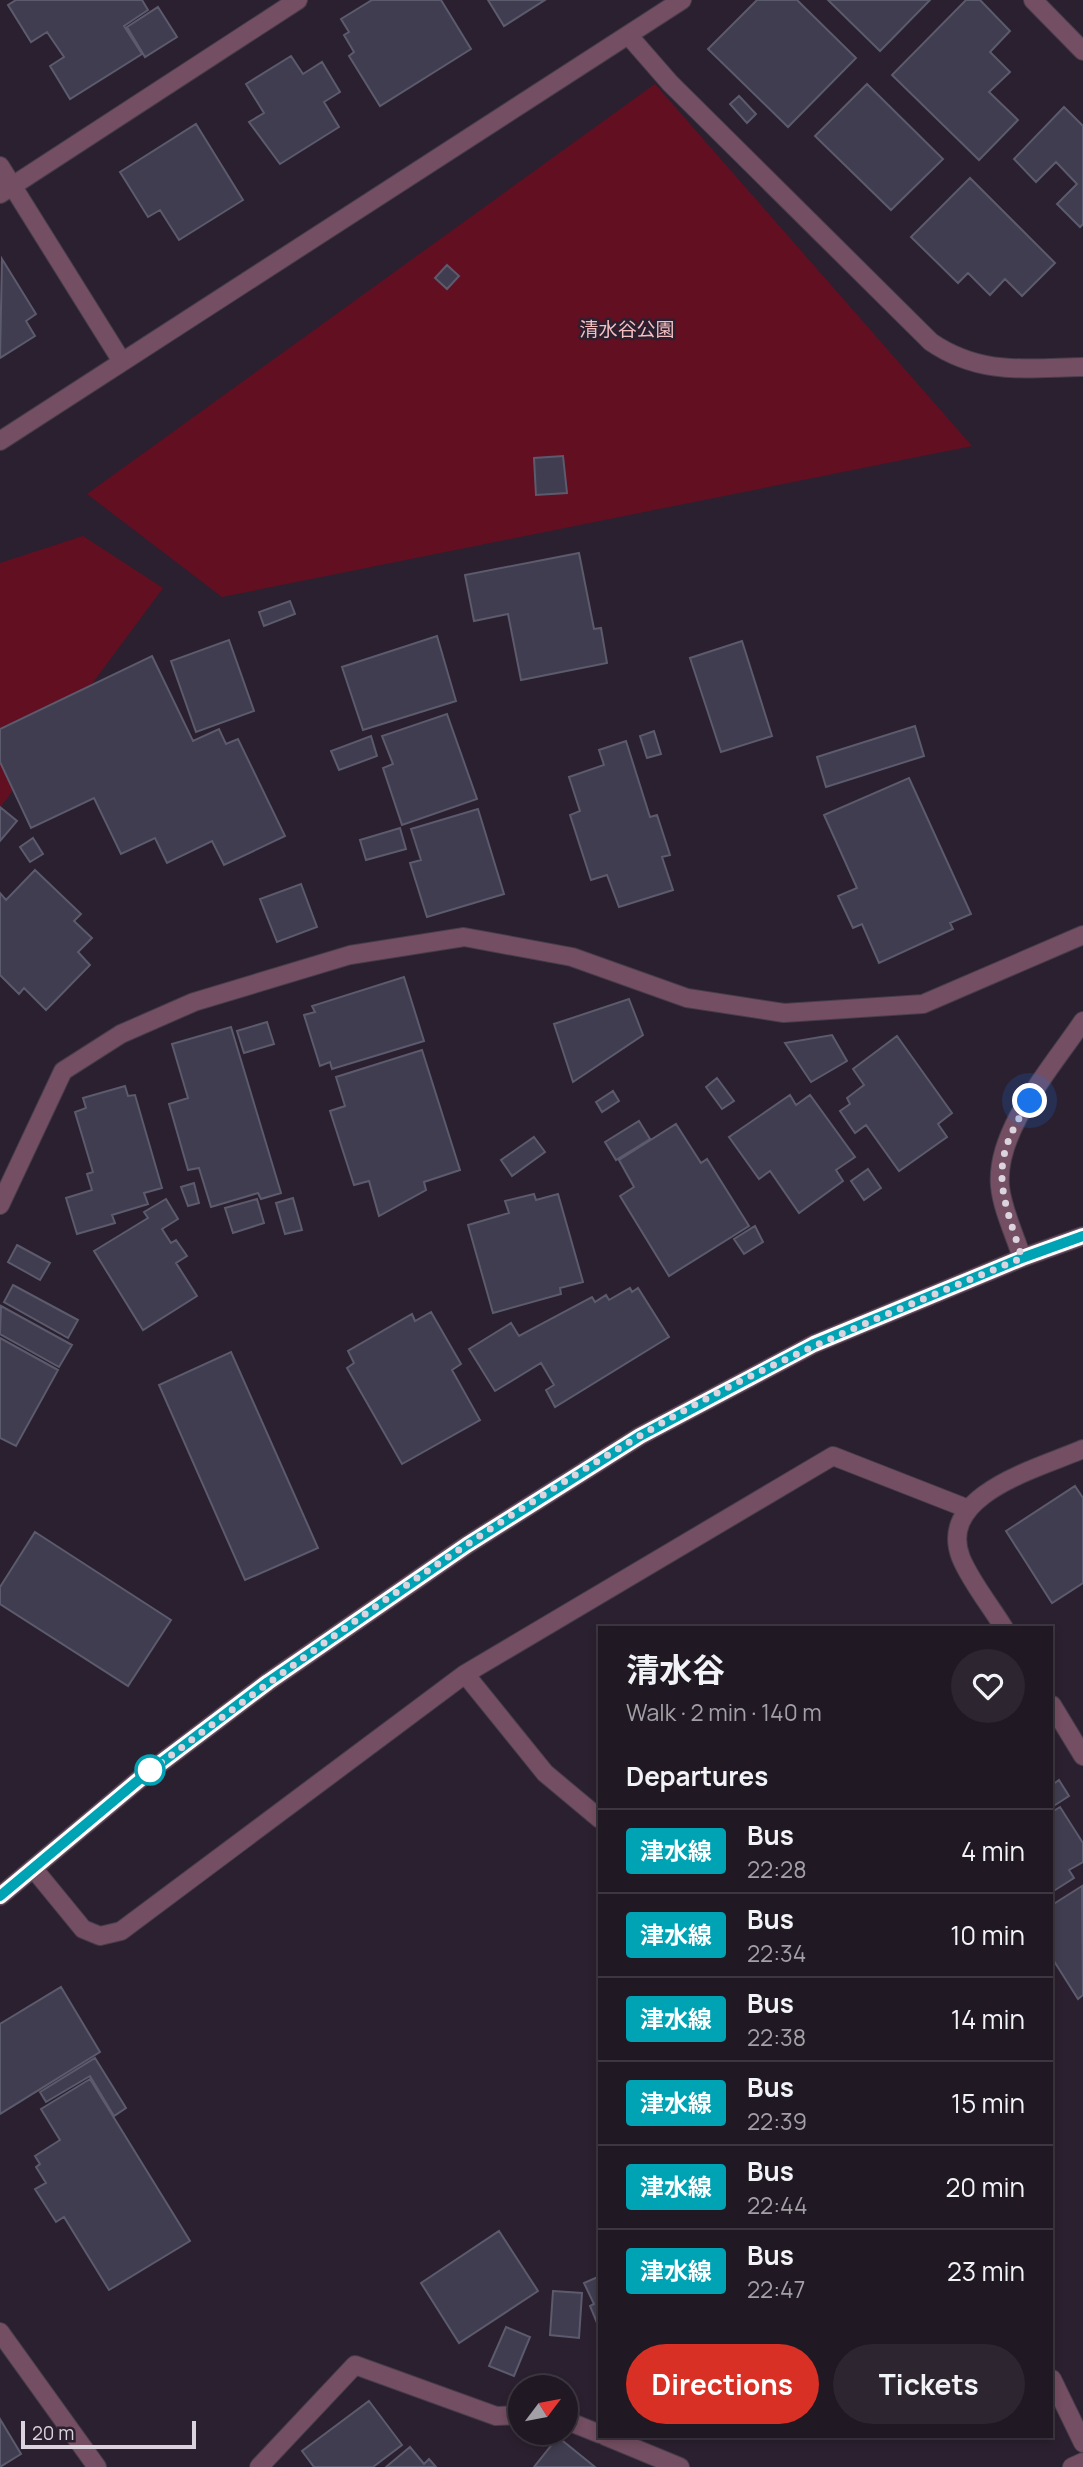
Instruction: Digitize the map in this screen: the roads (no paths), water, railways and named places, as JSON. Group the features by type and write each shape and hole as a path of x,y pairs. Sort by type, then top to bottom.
{"street":[{"path":"6,190 298,0"},
{"path":"0,440 682,0"},
{"path":"1033,0 1083,51"},
{"path":"629,36 670,83 931,342 951,356 986,367 1083,367"},
{"path":"0,166 6,190 121,360"},
{"path":"0,1205 63,1071 121,1034 194,1002 349,955 464,937 572,957 687,998 784,1013 923,1004 1083,935"},
{"path":"1022,1258 1000,1188 1000,1168 1016,1121 1083,1021"},
{"path":"0,1896 141,1778 268,1682 467,1545 640,1436 814,1344 1022,1258 1083,1236"},
{"path":"1003,1626 961,1558 957,1532 967,1508 987,1491 1083,1449"},
{"path":"33,1868 83,1929 100,1936 121,1931 465,1674 833,1456 967,1508"},
{"path":"465,1674 545,1773 598,1817"},
{"path":"1053,1707 1083,1756"},
{"path":"0,2332 97,2467"},
{"path":"259,2467 355,2365 496,2416 508,2416"},
{"path":"1053,2381 1083,2443"},
{"path":"578,2425 598,2433"},
{"path":"609,2438 680,2467"},
{"path":"1072,2467 1083,2462"}],"park label":[{"name":"清水谷公園","path":"627,329"}]}
